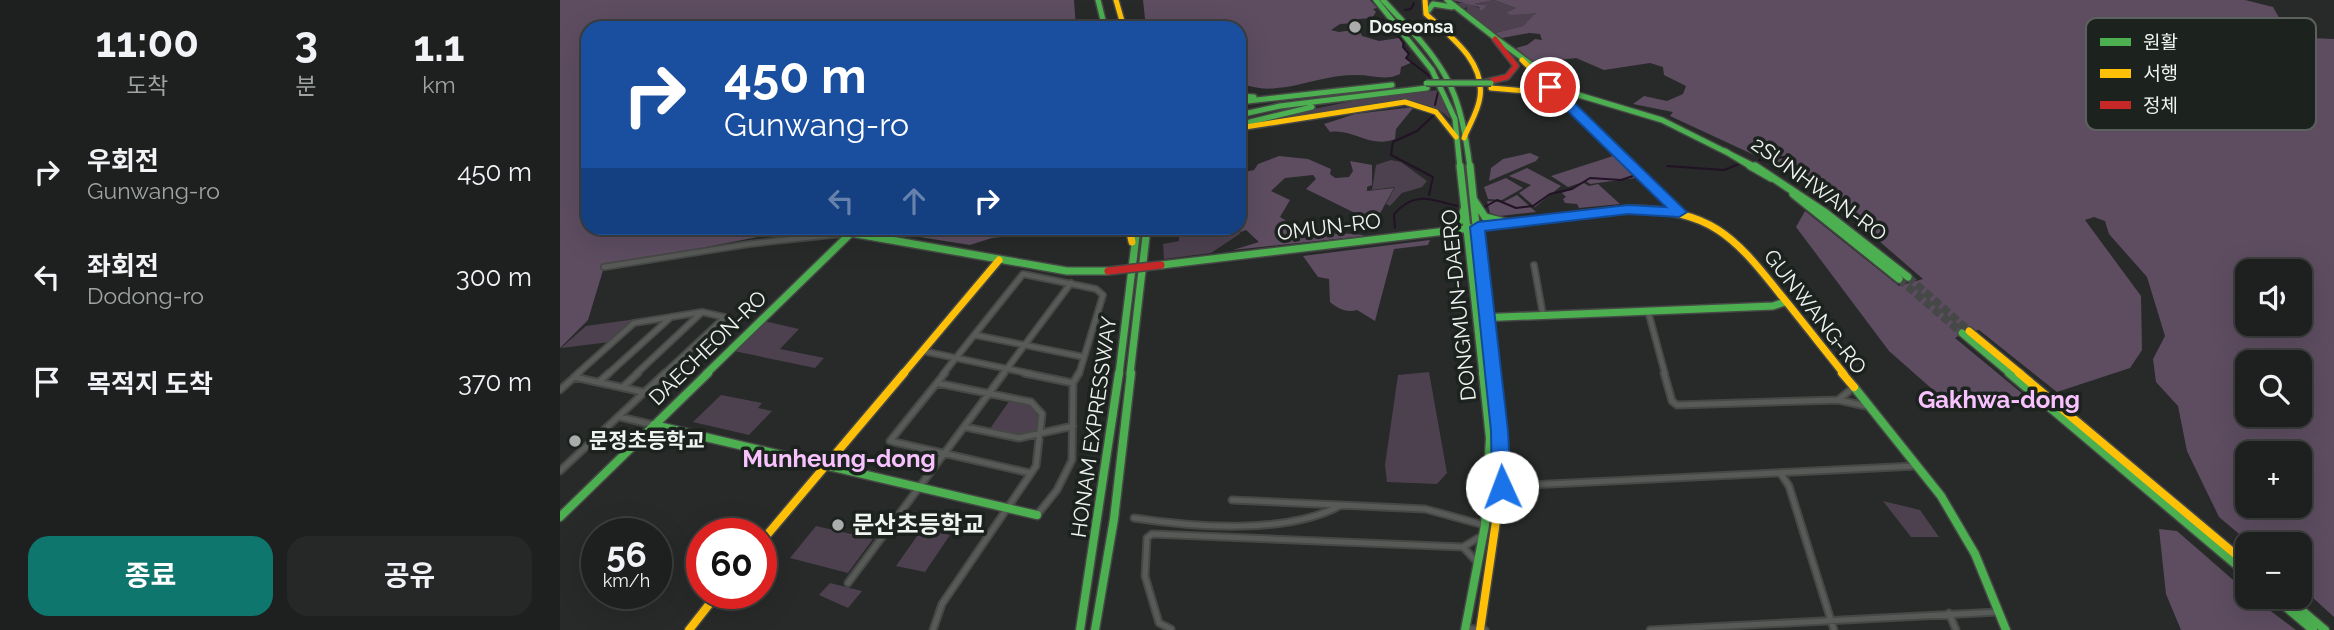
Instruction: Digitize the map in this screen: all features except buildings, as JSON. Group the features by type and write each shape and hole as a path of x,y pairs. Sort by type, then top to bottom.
{"main road":[{"path":"1098,0 1102,21"},
{"path":"1115,0 1120,21"},
{"name":"DONGMUN-DAERO","path":"1376,0 1432,67 1450,104 1474,200 1494,379 1502,487 1482,630"},
{"name":"DONGMUN-DAERO","path":"1383,0 1428,50 1446,77 1458,107 1465,203 1490,438 1485,525 1465,629"},
{"path":"1425,0 1426,14"},
{"path":"1447,0 1526,64 1679,212"},
{"path":"1426,14 1433,4 1459,9"},
{"name":"DONGMUN-DAERO","path":"1426,14 1449,34 1478,74 1480,97 1460,138"},
{"path":"1490,84 1512,74 1516,66 1494,37"},
{"path":"1494,37 1558,83 1595,97"},
{"name":"2SUNHWAN-RO","path":"1295,96 1426,85 1490,84 1595,97 1664,118 1737,151 1822,208 1908,277"},
{"name":"2SUNHWAN-RO","path":"1366,95 1426,85"},
{"name":"2SUNHWAN-RO","path":"1564,93 1650,118 1732,155 1815,210 1899,279"},
{"path":"1246,115 1366,95"},
{"path":"1246,124 1366,95"},
{"path":"1246,96 1295,96"},
{"path":"1246,101 1295,96"},
{"path":"1246,125 1405,102 1425,105 1440,113 1460,138"},
{"path":"1647,209 1660,203 1664,197"},
{"path":"1474,200 1485,217 1510,224"},
{"path":"1443,231 1461,220 1465,203"},
{"name":"GUNWANG-RO","path":"1478,227 1647,209 1679,212 1711,224 1733,238 1941,496 1968,539 2006,630"},
{"name":"OMUN-RO","path":"861,235 1078,272 1108,271 1478,227"},
{"name":"DAECHEON-RO","path":"561,513 848,235"},
{"path":"1130,235 1134,259"},
{"name":"HONAM EXPRESSWAY","path":"1080,630 1136,235"},
{"name":"HONAM EXPRESSWAY","path":"1095,630 1114,519 1148,235"},
{"path":"777,523 999,260"},
{"path":"1478,318 1773,306 1785,302"},
{"path":"1966,332 2235,555"},
{"path":"1483,360 1487,360 1489,372 1494,379"},
{"path":"654,425 1037,515"},
{"path":"2173,506 2235,563"},
{"path":"689,630 705,609"},
{"path":"2288,609 2313,630"},
{"path":"2300,609 2325,630"}],"street":[{"name":"OMUN-RO","path":"604,267 749,244 832,235"},
{"path":"1534,265 1543,315"},
{"path":"1030,473 890,441 1023,274 1096,289 1103,295 1079,377 1073,383 1074,449 1067,473 1037,515"},
{"path":"848,583 1071,284"},
{"path":"1648,311 1672,401 1676,404 1838,400 1868,407"},
{"path":"623,387 702,313"},
{"path":"560,390 634,323 702,313 725,317 560,471"},
{"path":"599,382 671,317"},
{"path":"975,335 1084,357"},
{"path":"923,351 1073,383"},
{"path":"574,377 644,392"},
{"path":"933,630 942,604 1039,457 1042,414 1036,405 937,383"},
{"path":"1838,400 1853,388"},
{"path":"619,417 654,425"},
{"path":"965,427 1019,438 1073,426"},
{"path":"1489,487 1917,466"},
{"path":"1781,474 1789,486 1834,630"},
{"path":"1232,500 1425,509 1485,525"},
{"path":"1134,518 1178,524 1276,522 1328,515 1342,504"},
{"path":"1171,629 1158,623 1147,586 1147,538 1152,534 1462,547 1483,534"},
{"path":"1462,547 1478,563"},
{"path":"1650,630 1831,618 1998,612"},
{"path":"1949,613 1955,630"},
{"path":"1465,629 1482,630"}],"shaded area":[{"path":"560,0 1074,0 1076,21 581,21 581,235 768,235 604,267 588,320 560,348"},
{"path":"1143,0 1370,0 1377,8 1373,9 1376,12 1372,18 1340,24 1331,30 1339,32 1359,29 1362,36 1379,41 1399,38 1408,54 1406,58 1413,62 1401,67 1400,74 1389,77 1347,75 1287,87 1253,87 1246,85 1246,21 1145,21"},
{"path":"1452,0 1494,0 1474,4 1487,5 1481,11 1479,7"},
{"path":"1494,0 1516,8 1509,11 1534,12 1536,15 1523,26 1495,33 1466,12 1467,7 1463,9 1456,3 1468,3 1481,9 1486,5 1474,4"},
{"path":"1494,0 2245,0 2273,7 2279,18 2086,18 2086,130 2316,130 2316,38 2334,39 2334,617 2312,597 2312,532 2237,532 2219,517 2187,451 2178,406 2156,382 2153,359 2165,336 2147,277 2109,234 2105,221 2094,217 2085,220 2141,296 2142,350 2130,368 2057,392 1979,330 1965,332 1955,338 2035,404 1979,407 1940,396 1889,351 1796,227 1805,211 1899,286 1923,279 1864,228 1791,172 1670,116 1673,112 1633,104 1644,96 1667,101 1683,94 1686,86 1664,75 1663,67 1650,63 1604,70 1576,58 1534,63 1516,48 1535,39 1542,40 1540,34 1529,33 1502,38 1495,33 1523,26 1536,13 1510,15 1507,12 1516,8"},
{"path":"1440,90 1450,119 1430,106 1406,102 1264,123 1257,121 1376,96"},
{"path":"1414,107 1396,129 1395,139 1386,141 1378,142 1346,133 1330,132 1324,124 1355,114"},
{"path":"1530,153 1539,157 1536,161 1489,181 1491,168 1503,159"},
{"path":"1279,156 1308,159 1331,169 1330,174 1335,178 1349,177 1353,171 1350,161 1372,165 1372,185 1367,187 1367,191 1394,188 1378,217 1353,212 1306,189 1316,179 1313,175 1285,178 1271,191 1290,200 1280,217 1288,222 1292,235 1364,236 1233,250 1259,242 1246,230 1246,172 1254,170 1258,164"},
{"path":"1613,156 1635,178 1590,184 1586,181 1568,187 1551,176"},
{"path":"1391,160 1401,162 1427,181 1422,187 1402,193 1390,206 1386,204 1395,187 1372,190 1376,165"},
{"path":"1527,168 1561,186 1535,207 1519,193 1531,185 1509,176"},
{"path":"1506,178 1523,188 1502,200 1488,199 1484,187"},
{"path":"1584,183 1589,186 1598,184 1620,204 1579,208 1577,204 1565,203 1563,199 1566,197 1562,193"},
{"path":"1517,195 1536,212 1500,216 1490,213 1487,201 1503,202"},
{"path":"907,235 1021,235 992,238 970,245"},
{"path":"1179,235 1238,235 1211,253 1164,259 1163,244 1179,241"},
{"path":"1430,240 1428,245 1394,249 1375,321 1357,310 1343,310 1330,302 1329,279 1318,277 1303,256"},
{"path":"636,319 610,342 561,348 586,326"},
{"path":"764,321 799,329 780,349 824,358 815,368 734,351"},
{"path":"1429,372 1447,473 1437,484 1387,482 1385,465 1398,375"},
{"path":"721,395 762,403 758,408 772,411 749,435 693,422"},
{"path":"1010,400 1039,409 1039,427 1022,435 989,430"},
{"path":"1883,501 1920,510 1939,537 1911,537"},
{"path":"816,526 873,539 848,573 790,558"},
{"path":"922,529 950,535 925,572 896,566"},
{"path":"2159,529 2177,531 2235,582 2235,609 2268,609 2296,630 2181,630 2166,594"},
{"path":"830,583 862,591 848,608 819,595"}],"waterway":[{"path":"1405,10 1411,9 1414,3"},
{"path":"1383,20 1404,42 1403,47 1409,54 1406,58 1432,78"},
{"path":"1435,105 1438,92"},
{"path":"1429,195 1433,177 1391,155 1393,142 1417,131 1435,114"},
{"path":"1759,160 1785,157"},
{"path":"1667,166 1724,170 1739,164"},
{"path":"1483,208 1497,200 1516,208 1533,206 1550,194 1572,189 1590,178 1621,180 1636,175"},
{"path":"1395,228 1394,214 1408,202 1430,199 1457,206"}],"tunnel":[{"path":"1908,277 1969,331"},
{"path":"1899,279 1962,333"}],"traffic: fast":[{"path":"1098,0 1103,21"},
{"path":"1376,0 1432,70 1455,119 1490,438 1485,525 1465,630"},
{"path":"1383,0 1425,47 1446,77 1458,107 1470,165 1500,463"},
{"path":"1447,0 1498,40"},
{"path":"1427,12 1433,4 1452,7"},
{"path":"1494,37 1551,79 1569,88"},
{"path":"1426,83 1491,83"},
{"path":"1246,101 1392,85"},
{"path":"1246,113 1280,106 1427,88"},
{"path":"1562,90 1662,120 1747,161 1826,213 1908,277"},
{"path":"1550,93 1567,96"},
{"path":"1246,96 1254,97"},
{"path":"1250,122 1312,107"},
{"path":"1725,151 1771,178"},
{"path":"1793,194 1899,279"},
{"path":"1474,200 1485,217 1505,222"},
{"path":"1448,229 1461,220 1464,209"},
{"path":"1161,265 1630,209"},
{"path":"560,517 849,235"},
{"path":"862,235 1067,271 1108,271"},
{"path":"1080,630 1130,300 1136,235"},
{"path":"1095,630 1114,519 1146,235"},
{"path":"1478,318 1773,306 1785,302"},
{"path":"1962,333 2235,564"},
{"path":"1854,387 1941,496 1975,554 2006,630"},
{"path":"654,425 1037,515"},
{"path":"2288,609 2313,630"},
{"path":"2300,609 2325,630"}],"traffic: slow":[{"path":"1116,0 1122,21"},
{"path":"1425,0 1426,14 1464,50 1478,72 1480,97 1464,138"},
{"path":"1522,60 1678,211"},
{"path":"1491,88 1550,93"},
{"path":"1246,127 1405,102 1436,112 1456,137"},
{"path":"1630,209 1660,210 1689,216 1716,228 1741,245 1854,387"},
{"path":"1130,235 1132,242"},
{"path":"777,523 999,260"},
{"path":"1969,331 2235,554"},
{"path":"1480,630 1501,487 1500,463"},
{"path":"689,630 705,609"}],"traffic: jam":[{"path":"1486,82 1507,77 1516,66 1495,39"},
{"path":"1108,271 1161,265"}],"place":[{"name":"Doseonsa","path":"1355,27"},
{"name":"문정초등학교","path":"575,441"},
{"name":"문산초등학교","path":"838,525"}],"district":[{"name":"Gakhwa-dong","path":"1999,400"},
{"name":"Munheung-dong","path":"839,459"}],"route":[{"path":"1502,487 1499,431 1478,227 1628,209 1679,212 1550,87"}]}
